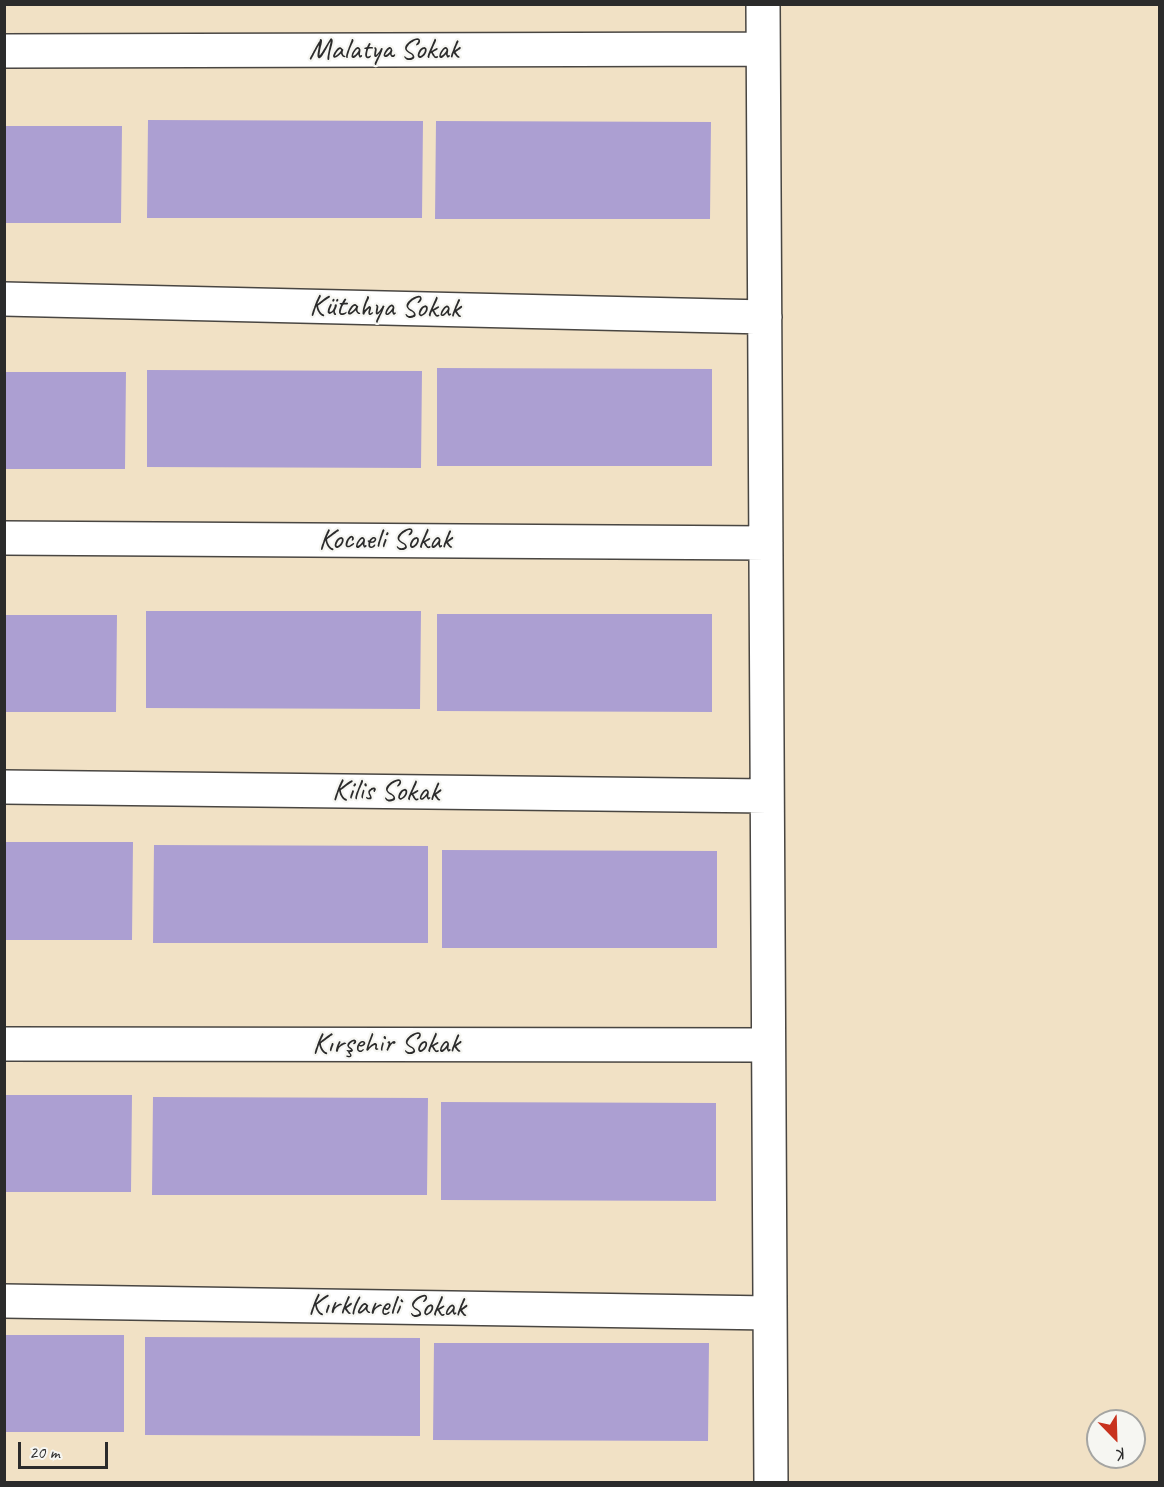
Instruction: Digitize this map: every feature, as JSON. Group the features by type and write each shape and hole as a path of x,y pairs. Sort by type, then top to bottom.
{"street":[{"path":"763,4 771,1482"},
{"name":"Malatya Sokak","path":"4,51 763,49"},
{"name":"Kütahya Sokak","path":"4,299 765,316"},
{"name":"Kocaeli Sokak","path":"4,538 766,543"},
{"name":"Kilis Sokak","path":"4,787 767,796"},
{"name":"Kırşehir Sokak","path":"4,1044 768,1045"},
{"name":"Kırklareli Sokak","path":"4,1301 770,1312"}],"building":[{"path":"148,120 423,121 422,218 147,218"},
{"path":"436,121 711,122 710,219 435,219"},
{"path":"4,126 122,126 121,223 4,223"},
{"path":"437,368 712,369 712,466 437,466"},
{"path":"147,370 422,371 421,468 147,467"},
{"path":"4,372 126,372 125,469 4,469"},
{"path":"146,611 421,611 420,709 146,708"},
{"path":"437,614 712,614 712,712 437,711"},
{"path":"4,615 117,615 116,712 4,712"},
{"path":"4,842 133,842 132,940 4,940"},
{"path":"154,845 428,846 428,943 153,943"},
{"path":"442,850 717,851 717,948 442,948"},
{"path":"4,1095 132,1095 131,1192 4,1192"},
{"path":"153,1097 428,1098 427,1195 152,1195"},
{"path":"441,1102 716,1103 716,1201 441,1200"},
{"path":"4,1335 124,1335 124,1432 4,1432"},
{"path":"145,1337 420,1338 420,1436 145,1435"},
{"path":"434,1343 709,1343 708,1441 433,1440"}]}
